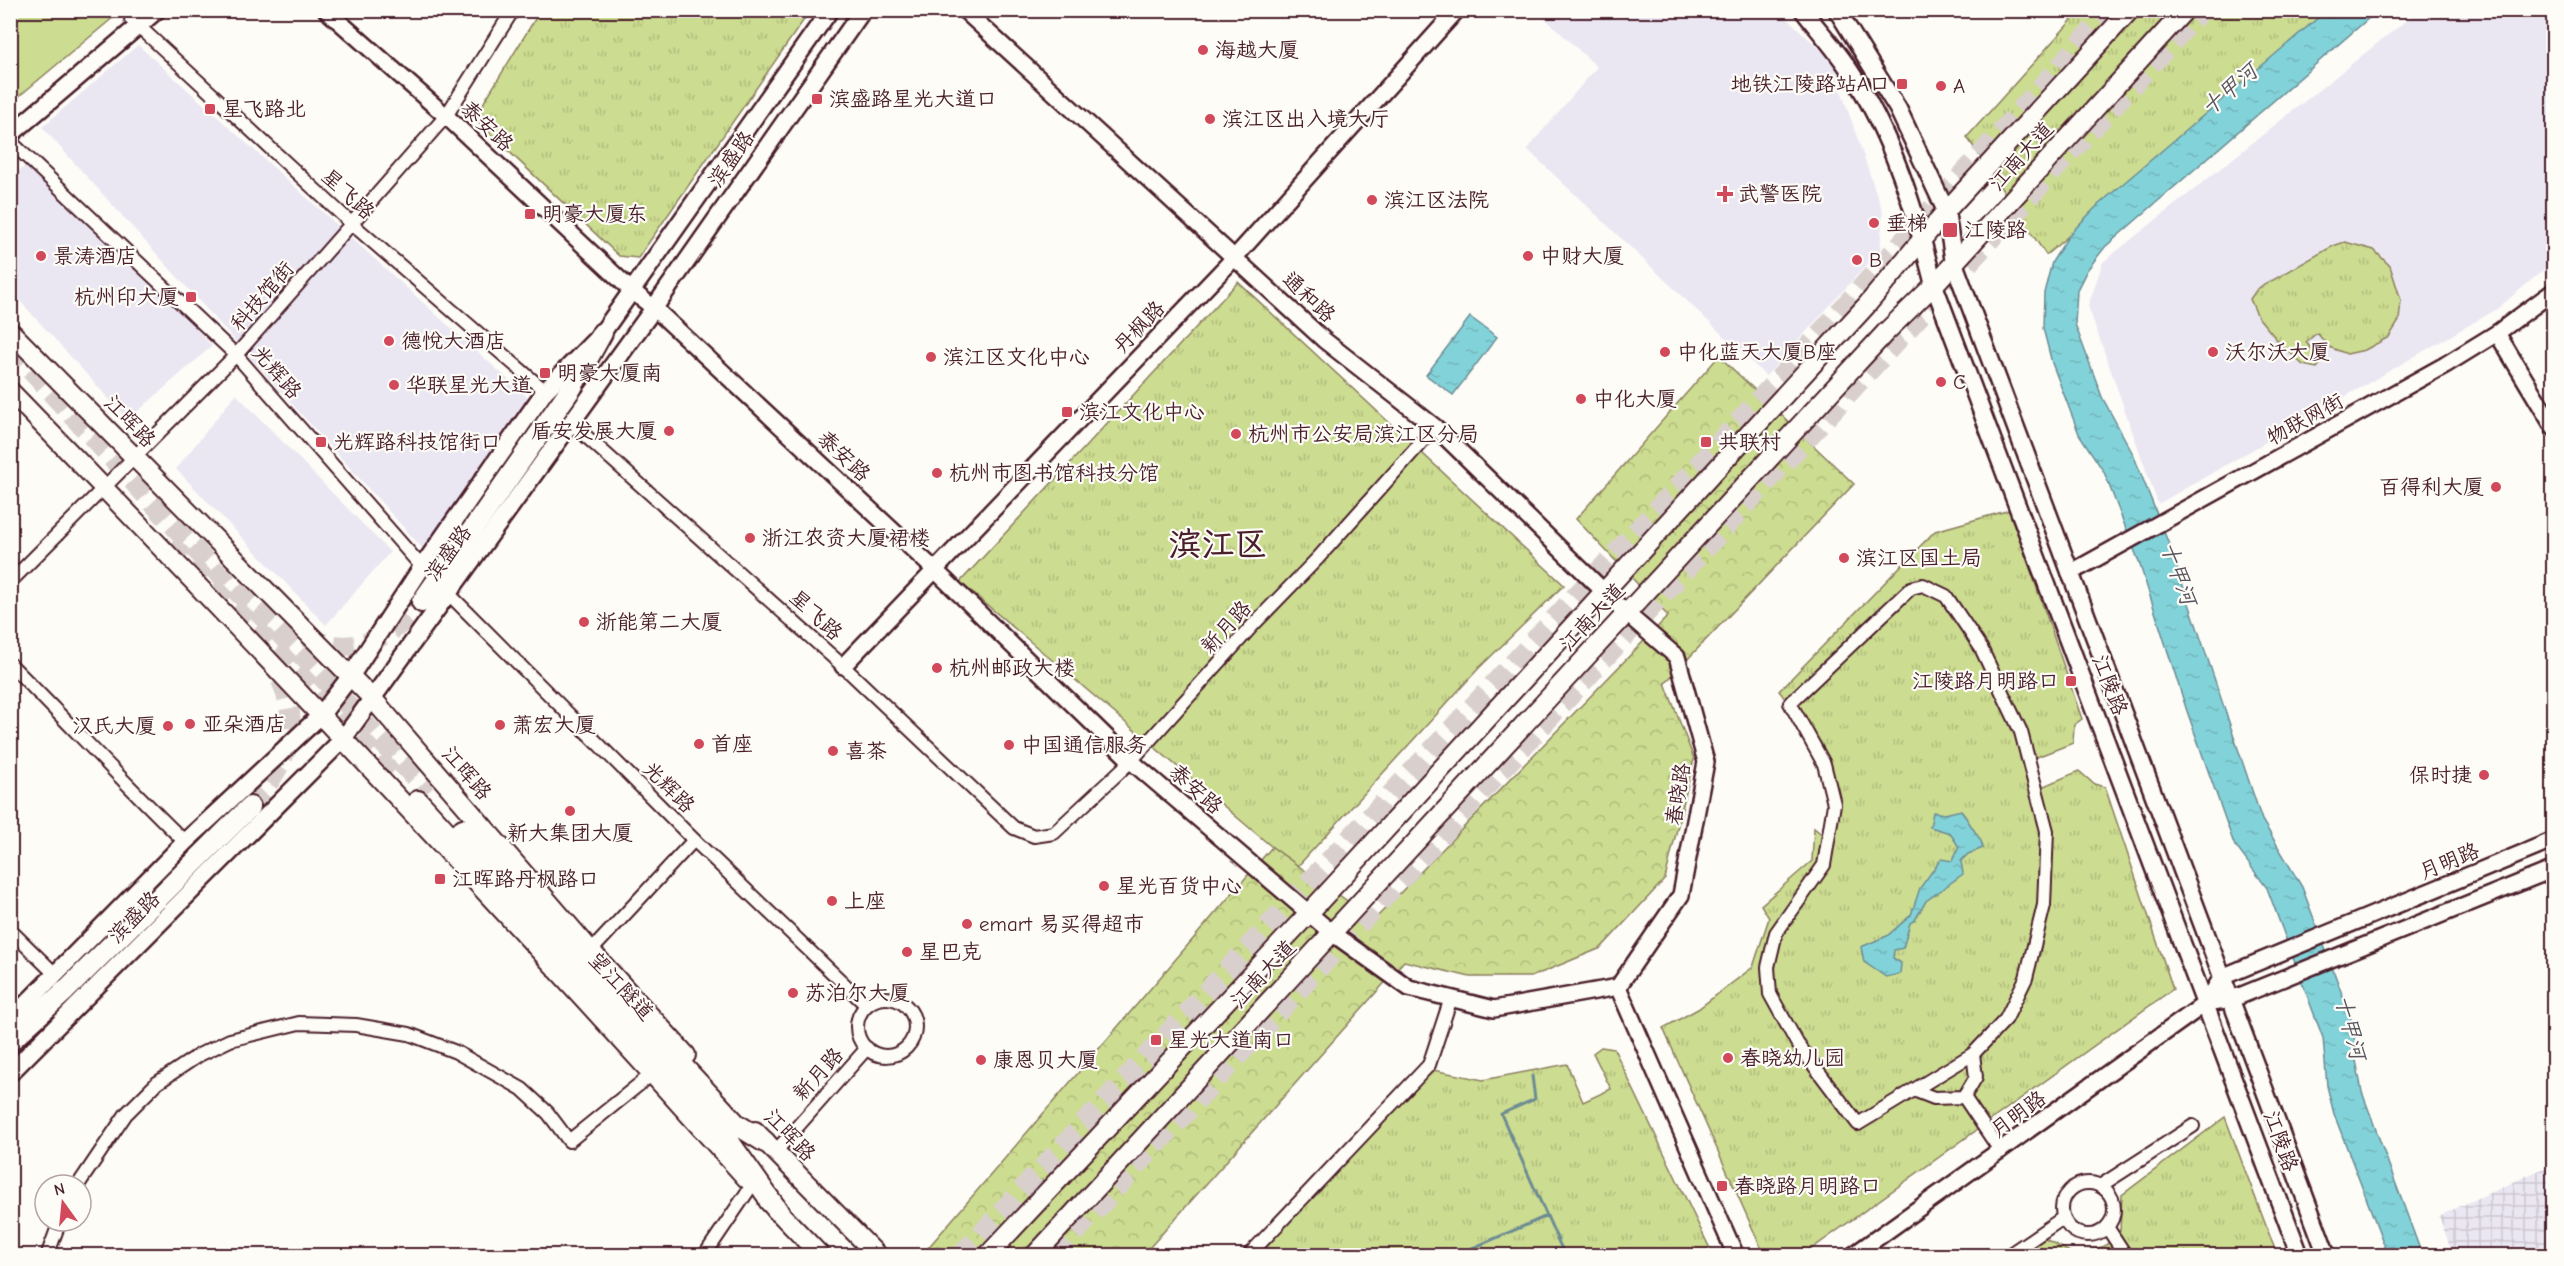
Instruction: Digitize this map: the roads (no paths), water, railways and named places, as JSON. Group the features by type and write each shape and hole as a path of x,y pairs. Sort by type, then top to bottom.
{"highway":[{"path":"422,602 572,387 602,333"},
{"name":"望江隧道","path":"770,1147 736,1124 423,797 723,1133 778,1211"},
{"path":"10,1041 64,991 250,807"}],"main road":[{"path":"10,120 136,19 157,10"},
{"name":"滨盛路","path":"10,1020 185,842 320,716 350,677 422,567 545,391 602,333 830,10"},
{"name":"滨盛路","path":"10,1073 343,739 654,308 863,10"},
{"name":"江陵路","path":"1803,10 1848,68 1875,114 1898,164 1923,241 1934,285 2300,1256"},
{"name":"江陵路","path":"1837,10 1898,109 1946,211 1954,263 2327,1256"},
{"name":"江南大道","path":"987,1256 1309,913 1605,591 2130,10"},
{"name":"江南大道","path":"1034,1256 1885,333 1934,285 2185,10"},
{"path":"10,135 136,19"},
{"name":"江晖路","path":"10,331 372,698 591,951 770,1147 878,1256"},
{"path":"10,391 343,739 752,1185 821,1256"}],"street":[{"name":"泰安路","path":"326,10 446,116 936,571 1131,761 1332,933"},
{"name":"科技馆街","path":"10,582 236,354 446,116 513,10"},
{"name":"通和路","path":"964,10 1236,256 1324,340 1436,427 1626,614"},
{"name":"丹枫路","path":"843,666 1236,256 1457,10"},
{"name":"星飞路","path":"136,19 351,223 545,391"},
{"name":"光辉路","path":"10,141 236,354 422,567"},
{"name":"物联网街","path":"2070,573 2445,365 2497,333 2553,291"},
{"path":"2497,333 2553,428"},
{"name":"星飞路","path":"570,422 843,666 1014,828 1034,836"},
{"name":"新月路","path":"1034,836 1054,833 1131,761 1436,427"},
{"path":"1923,585 1946,596 1981,648 2021,732 2047,831 2044,905 2026,978 2006,1019 1973,1054 1916,1091 1858,1124 1797,1044 1770,994 1768,967 1776,933 1824,864 1834,804 1824,764 1790,703 1911,588 1923,585"},
{"name":"光辉路","path":"448,593 694,840 866,1005"},
{"name":"春晓路","path":"1618,987 1681,895 1706,762 1677,657 1626,614"},
{"path":"10,664 106,765 185,842"},
{"path":"591,951 694,840"},
{"name":"月明路","path":"1852,1256 2001,1152 2206,1003 2222,977 2553,840"},
{"name":"月明路","path":"2206,1003 2232,999 2553,869"},
{"path":"10,930 55,974"},
{"path":"1332,933 1409,988 1494,1009 1618,987 1736,1256"},
{"path":"885,998 904,1004 915,1020 915,1030 908,1048 900,1053 882,1057 873,1055 859,1042 856,1032 860,1013 866,1005 885,998"},
{"path":"1248,1256 1429,1065 1451,998"},
{"path":"86,1173 126,1114 158,1083 198,1056 230,1040 299,1023 356,1024 399,1032 456,1052 522,1089 548,1113 568,1141 652,1074"},
{"name":"新月路","path":"770,1147 867,1048"},
{"path":"1964,1097 1976,1077 1973,1054"},
{"path":"1916,1091 1934,1098 1964,1097"},
{"path":"1964,1097 2001,1152"},
{"path":"2100,1186 2193,1126"},
{"path":"2083,1183 2100,1186 2107,1191 2114,1204 2112,1220 2108,1227 2094,1235 2079,1234 2066,1224 2063,1218 2061,1209 2068,1192 2083,1183"},
{"path":"704,1256 752,1185"},
{"path":"2007,1256 2063,1218"},
{"path":"2108,1227 2126,1256"},
{"path":"47,1256 56,1233"}],"water":[{"name":"十甲河","path":"2326,11 2377,11 2105,247 2087,270 2077,290 2075,324 2102,397 2133,454 2170,547 2262,820 2302,887 2338,983 2354,1028 2355,1055 2362,1092 2422,1255 2388,1255 2334,1114 2327,1086 2323,1038 2267,888 2234,844 2187,711 2139,562 2104,472 2079,434 2052,363 2043,328 2044,293 2052,262 2069,235 2098,205"},
{"path":"1470,317 1497,337 1453,395 1426,375"},
{"path":"1961,810 1983,848 1968,854 1961,861 1963,874 1926,901 1915,920 1910,923 1903,948 1894,950 1893,958 1901,963 1900,974 1886,977 1864,962 1861,947 1887,936 1911,915 1920,888 1941,859 1952,861 1959,847 1950,833 1930,827 1933,812 1945,814"}],"waterway":[{"path":"1532,1076 1535,1099 1501,1114 1565,1256"},
{"path":"1454,1256 1547,1216"},
{"path":"1545,1256 1562,1249"}],"tunnel":[{"path":"960,1256 1804,351 2110,10"},
{"path":"1054,1256 2202,10"},
{"path":"10,348 206,561 305,659 428,792"},
{"path":"170,544 271,644 392,773"},
{"path":"306,637 340,646 370,641 398,626 422,602"},
{"path":"250,807 275,773 289,741 291,724 289,706 284,687 274,666"}],"place":[{"name":"海越大厦","path":"1203,50"},
{"name":"地铁江陵路站A口","path":"1902,84"},
{"name":"A","path":"1941,86"},
{"name":"滨盛路星光大道口","path":"817,99"},
{"name":"星飞路北","path":"210,109"},
{"name":"滨江区出入境大厅","path":"1210,119"},
{"name":"武警医院","path":"1725,194"},
{"name":"滨江区法院","path":"1372,200"},
{"name":"明豪大厦东","path":"530,214"},
{"name":"垂梯","path":"1874,223"},
{"name":"江陵路","path":"1950,230"},
{"name":"景涛酒店","path":"41,256"},
{"name":"中财大厦","path":"1528,256"},
{"name":"B","path":"1857,260"},
{"name":"杭州印大厦","path":"191,297"},
{"name":"德悦大酒店","path":"389,341"},
{"name":"中化蓝天大厦B座","path":"1665,352"},
{"name":"沃尔沃大厦","path":"2213,352"},
{"name":"滨江区文化中心","path":"931,357"},
{"name":"明豪大厦南","path":"545,373"},
{"name":"C","path":"1941,382"},
{"name":"华联星光大道","path":"394,385"},
{"name":"中化大厦","path":"1581,399"},
{"name":"滨江文化中心","path":"1067,412"},
{"name":"盾安发展大厦","path":"669,431"},
{"name":"杭州市公安局滨江区分局","path":"1236,434"},
{"name":"光辉路科技馆街口","path":"321,442"},
{"name":"共联村","path":"1706,442"},
{"name":"杭州市图书馆科技分馆","path":"937,473"},
{"name":"百得利大厦","path":"2496,487"},
{"name":"浙江农资大厦裙楼","path":"750,538"},
{"name":"滨江区国土局","path":"1844,558"},
{"name":"浙能第二大厦","path":"584,622"},
{"name":"杭州邮政大楼","path":"937,668"},
{"name":"江陵路月明路口","path":"2071,681"},
{"name":"亚朵酒店","path":"190,724"},
{"name":"萧宏大厦","path":"500,725"},
{"name":"汉氏大厦","path":"168,726"},
{"name":"首座","path":"699,744"},
{"name":"中国通信服务","path":"1009,745"},
{"name":"喜茶","path":"833,751"},
{"name":"保时捷","path":"2484,775"},
{"name":"新大集团大厦","path":"570,811"},
{"name":"江晖路丹枫路口","path":"440,879"},
{"name":"星光百货中心","path":"1104,886"},
{"name":"上座","path":"832,901"},
{"name":"emart 易买得超市","path":"967,924"},
{"name":"星巴克","path":"907,952"},
{"name":"苏泊尔大厦","path":"793,993"},
{"name":"星光大道南口","path":"1156,1040"},
{"name":"春晓幼儿园","path":"1728,1058"},
{"name":"康恩贝大厦","path":"981,1060"},
{"name":"春晓路月明路口","path":"1722,1186"}],"district":[{"name":"滨江区","path":"1218,543"}]}
